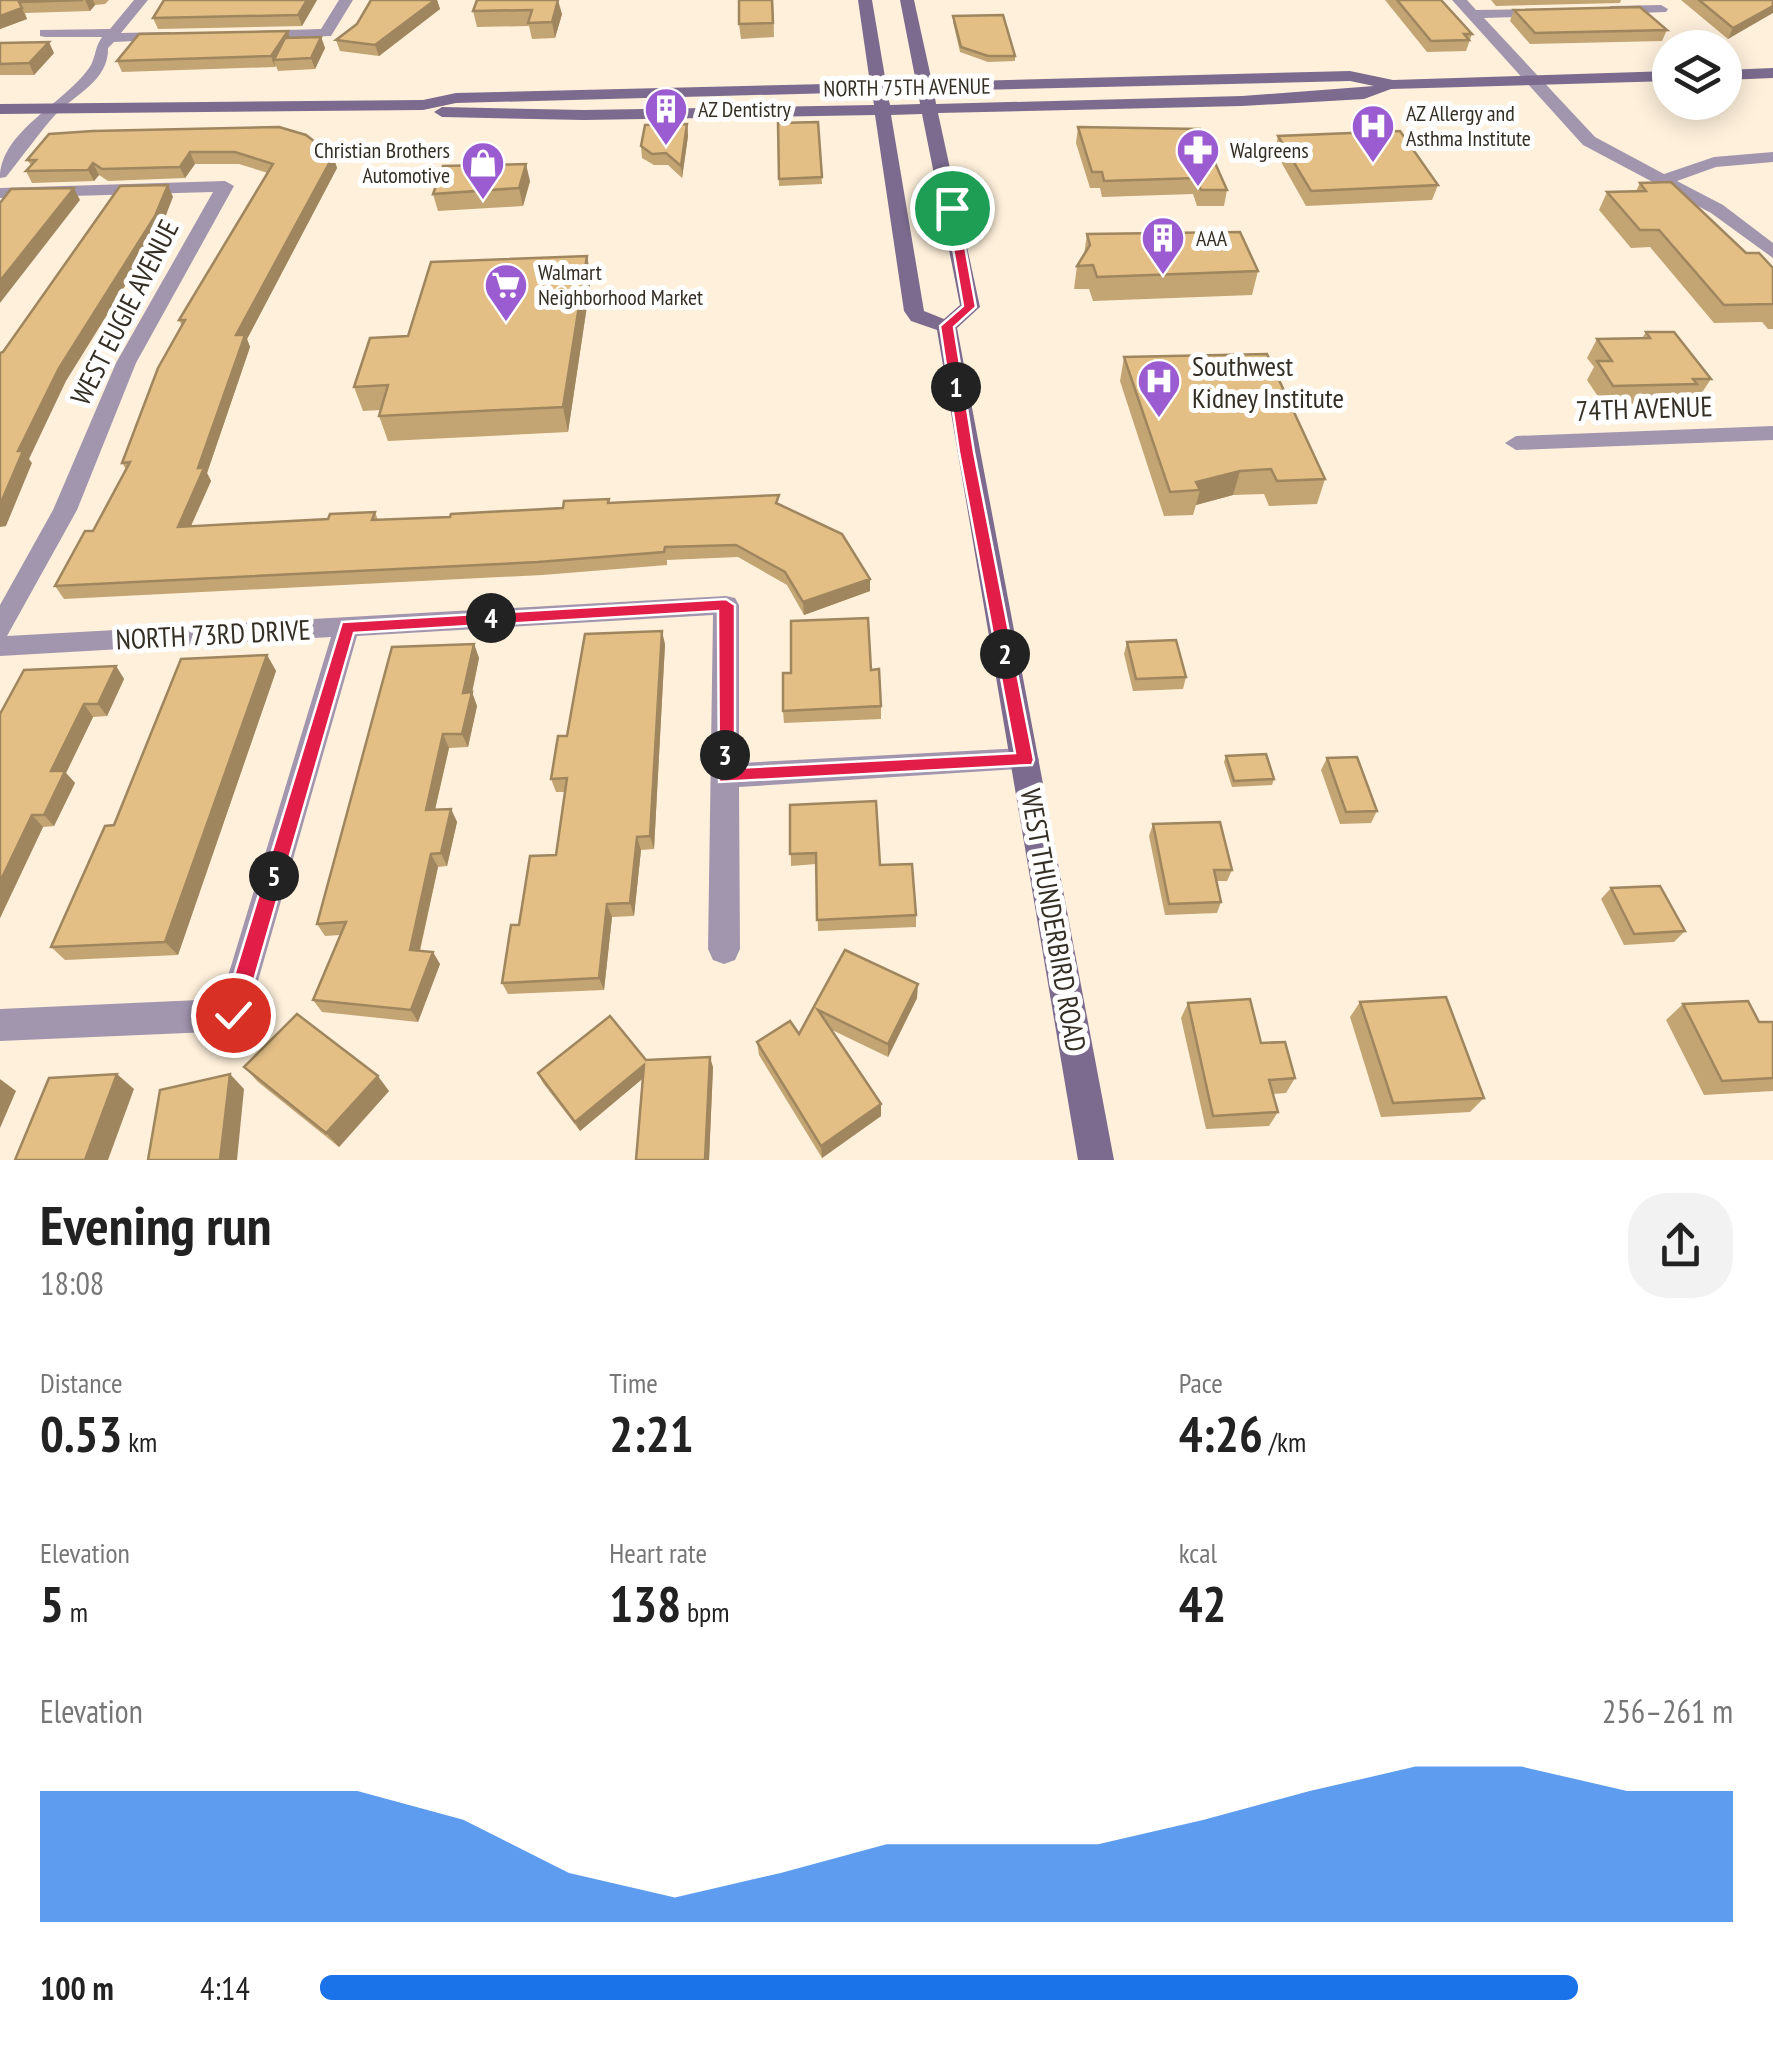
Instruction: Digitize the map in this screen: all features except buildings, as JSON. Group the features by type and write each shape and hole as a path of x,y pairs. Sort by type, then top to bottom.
{"main road":[{"path":"865,0 914,312 918,317 947,326 970,307 907,0"},
{"path":"1742,74 1773,73"},
{"name":"NORTH 75TH AVENUE","path":"0,109 423,105 456,98 1350,76 1392,85 1652,77"},
{"name":"NORTH 75TH AVENUE","path":"423,105 450,115 884,110 1258,100 1364,94 1392,85"},
{"name":"WEST THUNDERBIRD ROAD","path":"947,326 966,452 1096,1160"}],"street":[{"path":"0,174 53,108 76,92 102,62 108,39 141,0"},
{"path":"228,35 326,34 346,0"},
{"path":"1460,0 1590,140 1608,146 1738,221 1773,252"},
{"path":"1586,11 1656,4"},
{"path":"1472,14 1567,11"},
{"path":"44,33 108,39 188,36"},
{"path":"1662,180 1714,162 1773,158"},
{"name":"WEST EUGIE AVENUE","path":"0,192 225,186 108,398 65,510 0,628"},
{"name":"74TH AVENUE","path":"1516,443 1773,434"},
{"name":"NORTH 73RD DRIVE","path":"0,646 726,605 725,776"},
{"path":"0,1025 233,1015 348,627"},
{"path":"724,949 725,776 1025,760"}],"place":[{"name":"AZ Dentistry","path":"666,147"},
{"name":"AZ Allergy and Asthma Institute","path":"1373,164"},
{"name":"Walgreens","path":"1198,188"},
{"name":"Christian Brothers Automotive","path":"483,201"},
{"name":"AAA","path":"1163,276"},
{"name":"Walmart Neighborhood Market","path":"506,323"},
{"name":"Southwest Kidney Institute","path":"1159,419"}],"route":[{"path":"233,1015 348,627 726,605 725,776 1025,760 966,452 947,326 970,307 952,208"}]}
